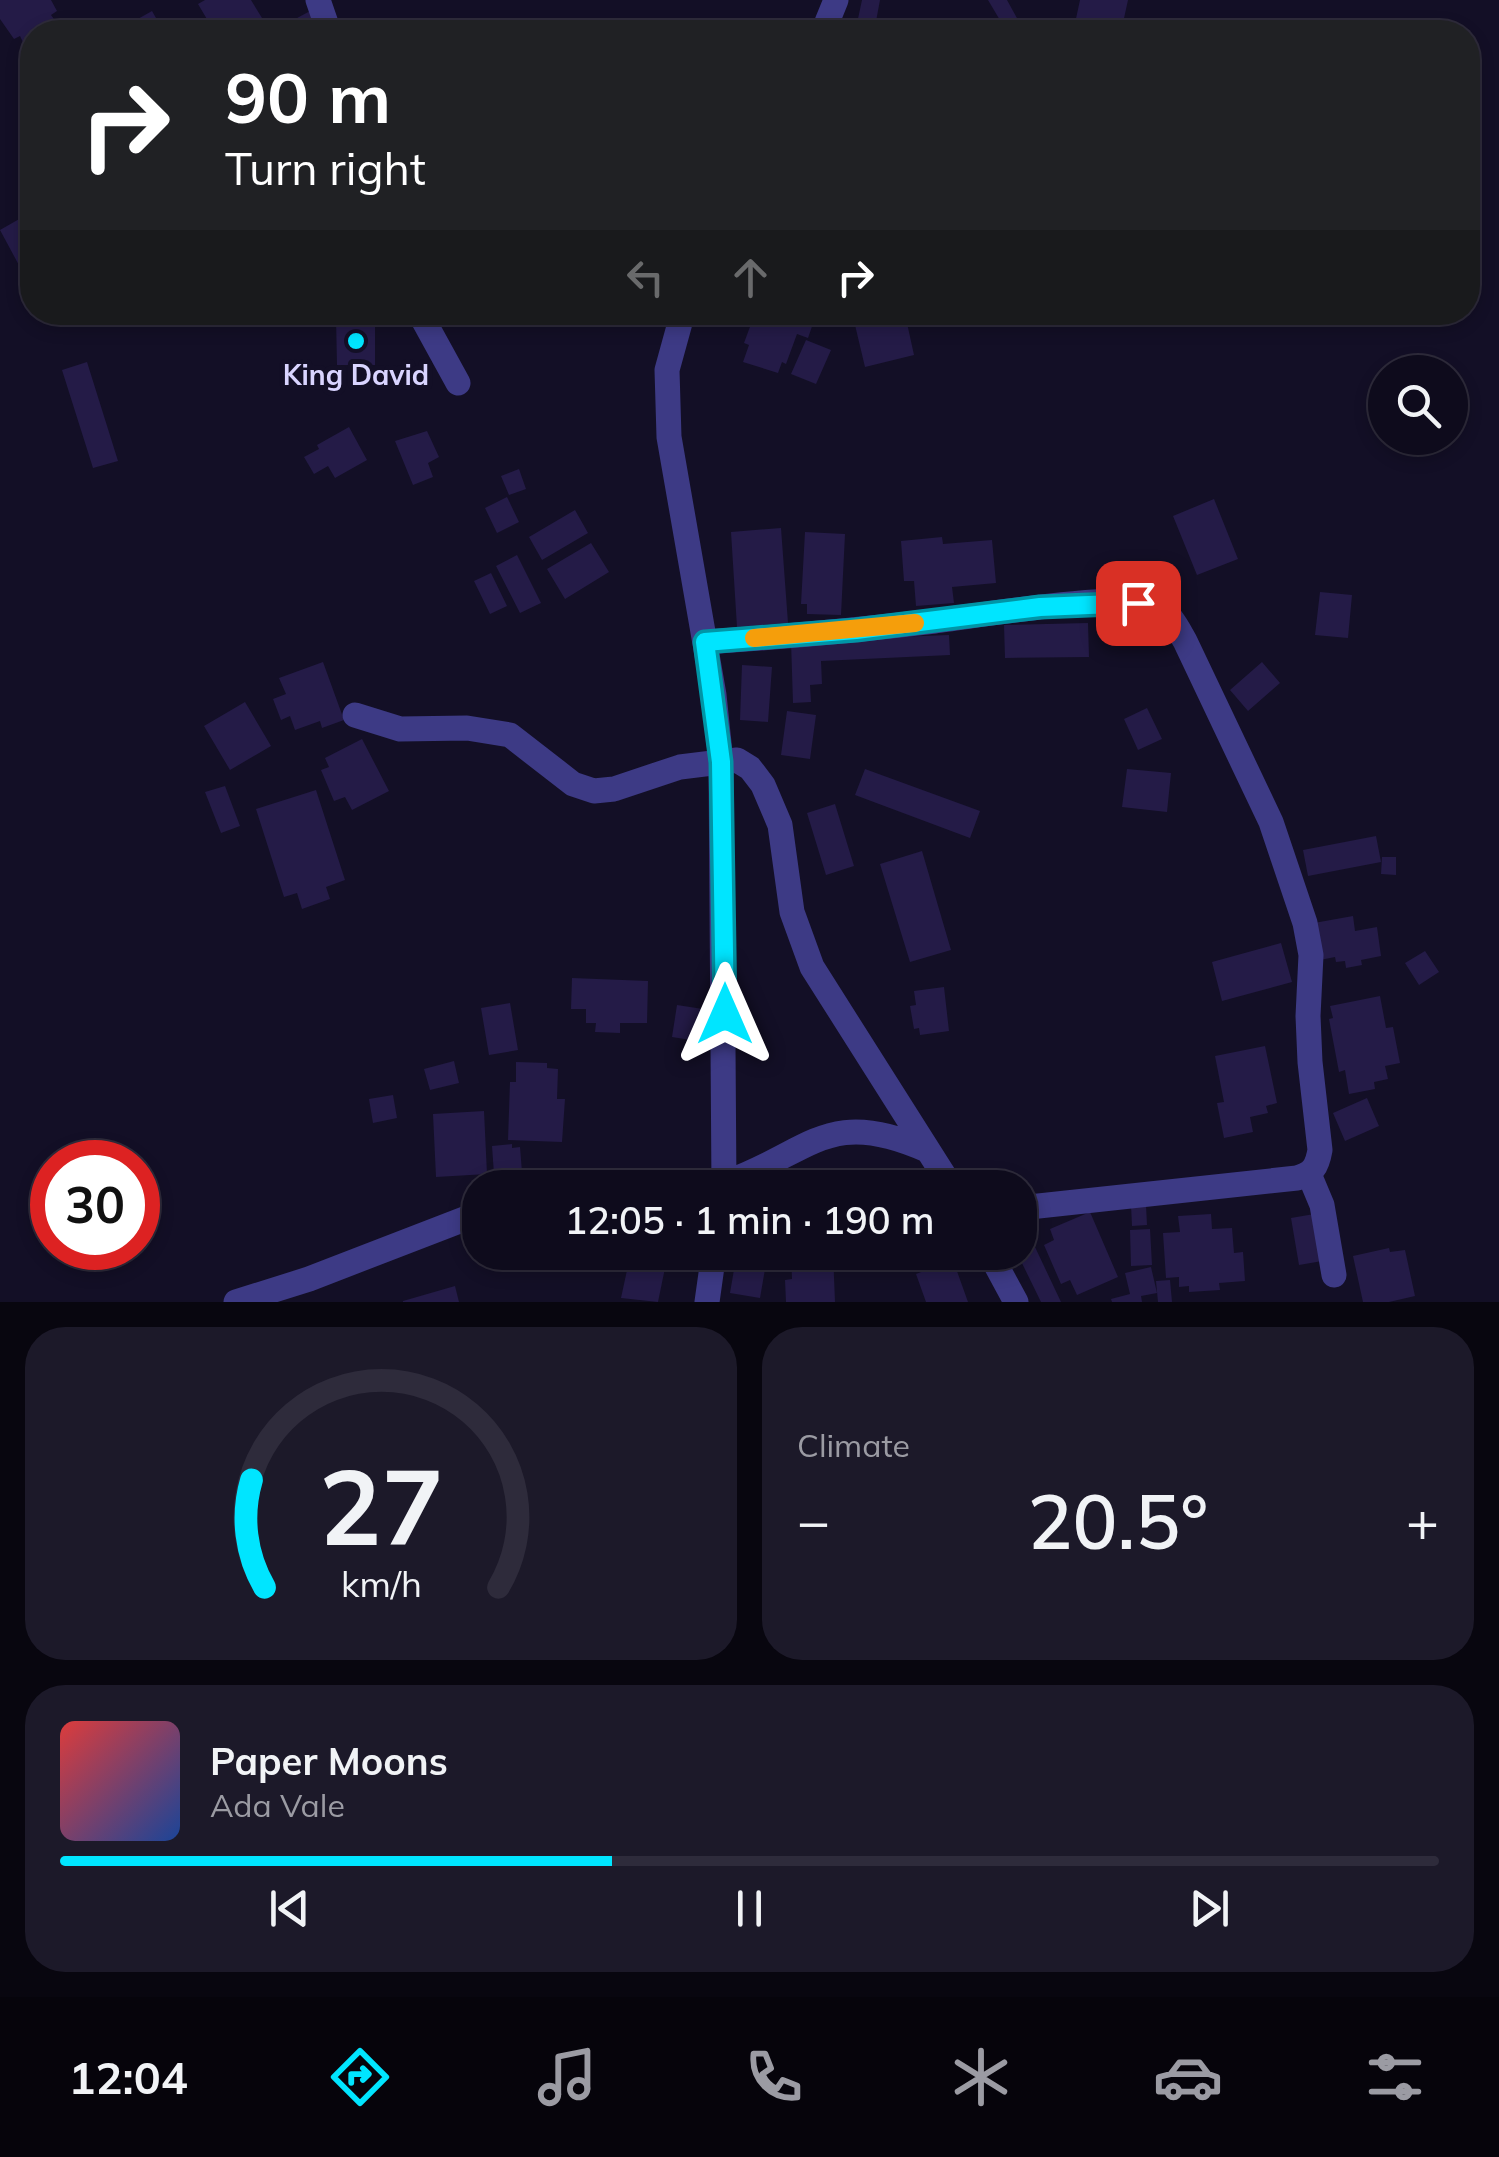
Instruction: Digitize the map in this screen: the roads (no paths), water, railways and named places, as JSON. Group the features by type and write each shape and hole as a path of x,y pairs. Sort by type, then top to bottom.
{"street":[{"path":"426,325 458,383"},
{"path":"679,325 667,370 669,437 705,642 721,762 724,1170"},
{"path":"705,642 856,630 1071,605 1138,603 1156,606 1166,614 1198,664 1271,822 1305,923 1311,955 1310,1062 1320,1150 1316,1166 1310,1174 1188,1192 1037,1206"},
{"path":"354,715 413,730 468,728 510,735 573,784 594,791 614,789 680,767 737,760 750,768 763,786 780,825 792,912 812,967 940,1170"},
{"path":"754,1170 822,1136 867,1132 893,1135 926,1150"},
{"path":"1310,1174 1322,1205 1334,1276"},
{"path":"236,1302 309,1279 462,1219"},
{"path":"707,1302 711,1270"},
{"path":"999,1270 1016,1302"}],"place":[{"name":"King David","path":"356,341"}]}
